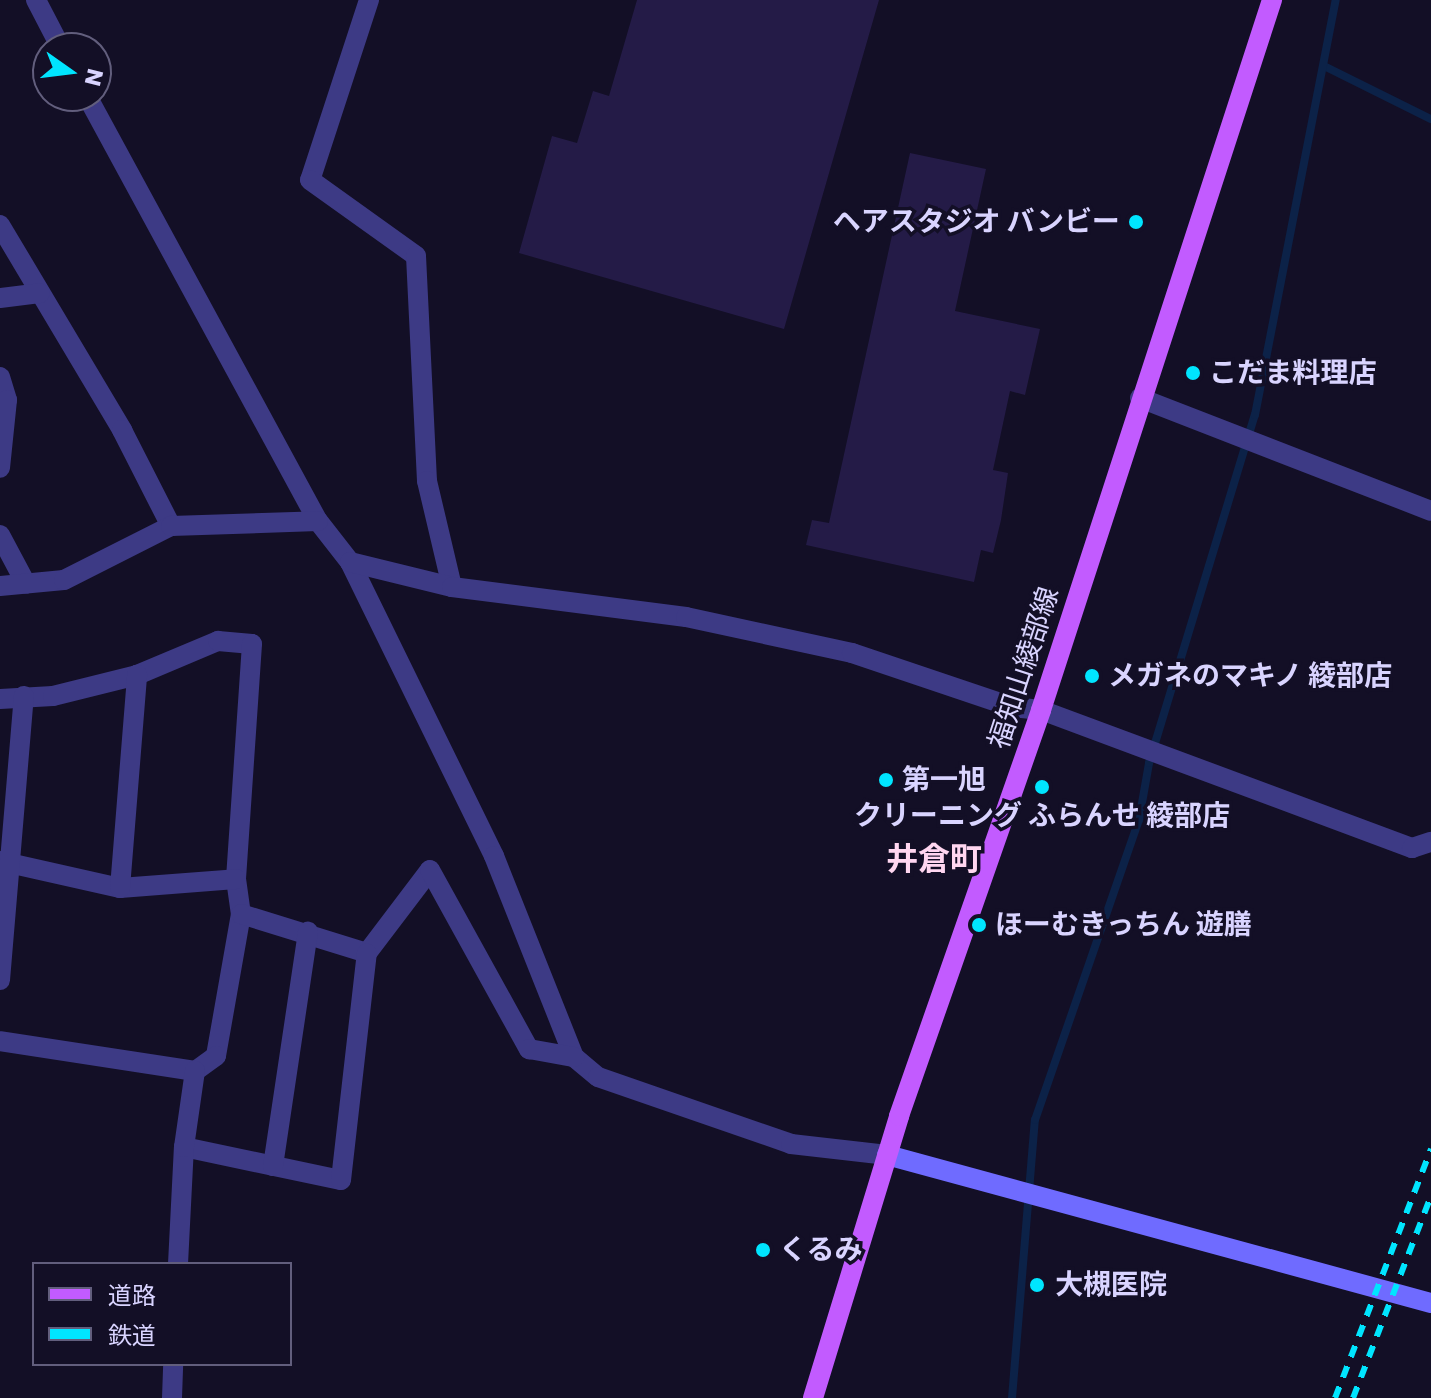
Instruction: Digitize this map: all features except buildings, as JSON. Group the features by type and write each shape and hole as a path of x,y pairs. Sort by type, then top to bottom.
{"main road":[{"name":"福知山綾部線","path":"813,1398 887,1155 1041,710 1272,0"}],"street":[{"path":"36,0 53,32"},
{"path":"369,0 310,180 416,256 427,481 452,587"},
{"path":"96,112 318,521 350,562 494,856 574,1057 598,1077 791,1144 887,1155 1431,1303"},
{"path":"0,225 171,526"},
{"path":"0,298 40,293"},
{"path":"0,377 7,400 0,468"},
{"path":"1140,398 1431,511"},
{"path":"0,586 64,580 171,526 318,521"},
{"path":"0,535 26,584"},
{"path":"350,562 452,587 686,617 852,653 1012,707 1041,710 1412,848 1431,842"},
{"path":"0,699 53,696 137,675 218,641 252,644 236,879 241,914 216,1056 195,1071 0,1041"},
{"path":"120,888 137,675"},
{"path":"0,980 5,861 24,696"},
{"path":"5,861 120,888 236,879"},
{"path":"184,1147 341,1180 367,953 430,870 529,1049 574,1057"},
{"path":"241,914 308,932 367,953"},
{"path":"273,1166 308,932"},
{"path":"178,1262 184,1147 195,1071"},
{"path":"172,1398 173,1366"}],"waterway":[{"path":"1012,1398 1035,1120 1139,820 1149,763 1255,415 1336,0"},
{"path":"1324,66 1431,119"}],"railway":[{"path":"1335,1398 1431,1149"},
{"path":"1353,1398 1431,1196"}],"place":[{"name":"ヘアスタジオ バンビー","path":"1136,222"},
{"name":"こだま料理店","path":"1193,373"},
{"name":"メガネのマキノ 綾部店","path":"1092,676"},
{"name":"第一旭","path":"886,780"},
{"name":"クリーニング ふらんせ 綾部店","path":"1042,787"},
{"name":"ほーむきっちん 遊膳","path":"979,925"},
{"name":"くるみ","path":"763,1250"},
{"name":"大槻医院","path":"1037,1285"}],"district":[{"name":"井倉町","path":"934,859"}]}
